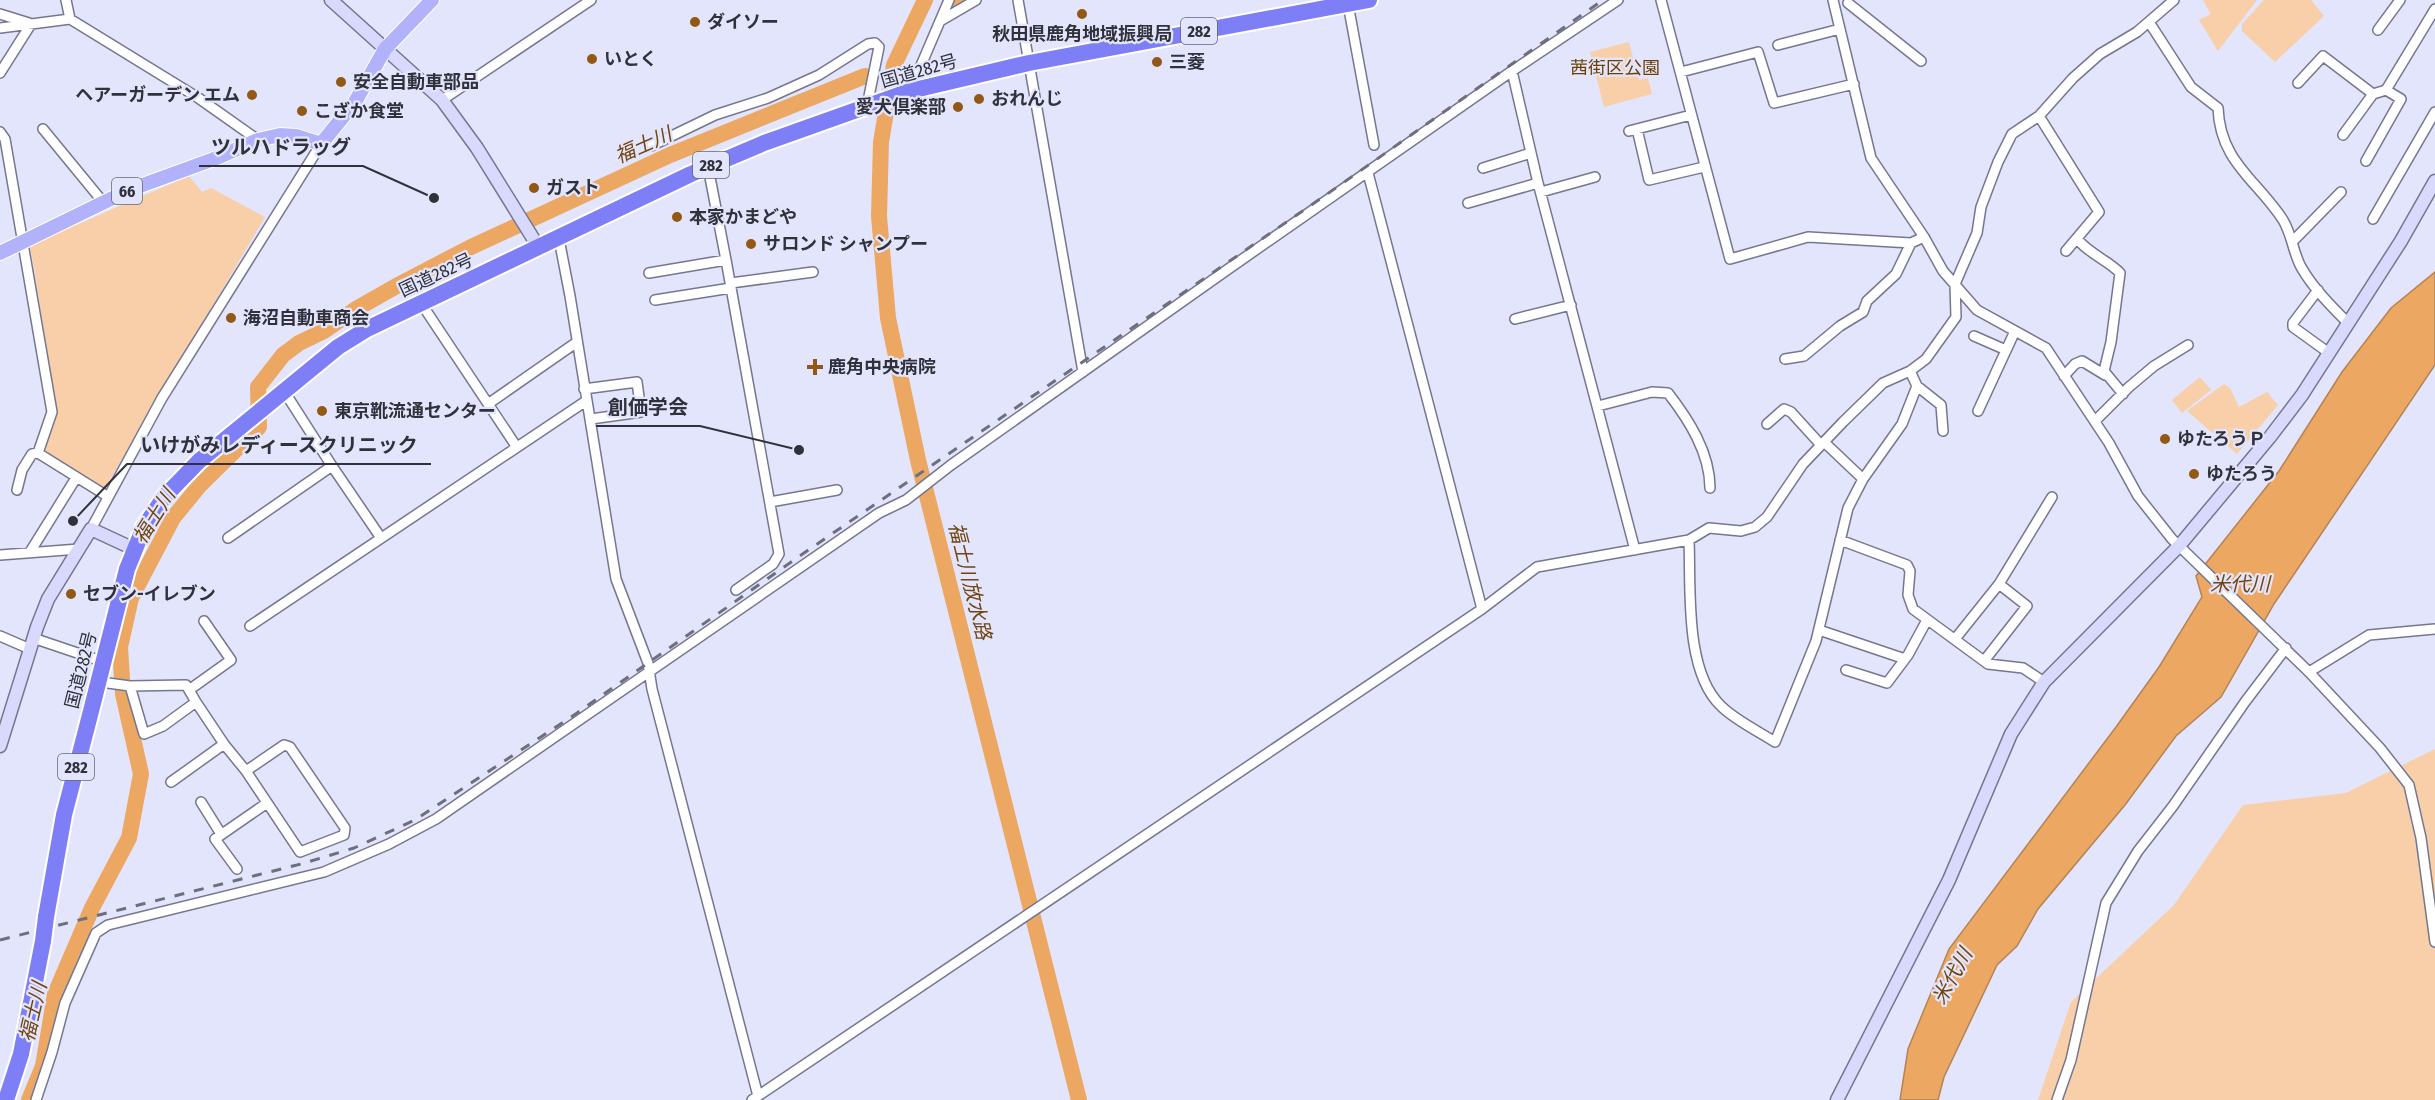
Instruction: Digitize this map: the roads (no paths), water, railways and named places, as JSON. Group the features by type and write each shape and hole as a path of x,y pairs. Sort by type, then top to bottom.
{"highway":[{"name":"国道282号","path":"6,1100 21,1054 64,815 104,681 104,662 134,549 144,527 165,496 199,461 248,420 351,338 708,167 764,143 910,91 1029,63 1356,2"}],"main road":[{"path":"321,144 355,102 385,49 432,0"},
{"name":"66","path":"0,254 129,190 258,140 280,135 296,136 321,144"}],"street":[{"path":"66,0 70,19"},
{"path":"331,0 442,100 477,148 539,248"},
{"path":"442,100 591,0"},
{"path":"910,91 949,0"},
{"path":"940,21 976,0"},
{"path":"1018,0 1078,355 1083,372"},
{"path":"36,1100 52,1052 64,1002 96,933 108,925 324,872 389,844 436,819 879,513 906,500 1083,372 1512,71 1618,0"},
{"path":"1661,0 1730,259 1808,237 1911,243 1924,237"},
{"path":"1833,0 1871,158 1924,237 1943,271 1977,310 2046,348 2109,443 2138,496 2184,550 2309,672 2380,748 2409,785 2421,838 2435,942"},
{"path":"559,239 616,579 650,673 660,722 755,1098 1482,609 1537,567 1689,540 1709,528 1741,531 1755,527 1767,517 1803,464 1823,443 1883,383 1910,371 1926,359 1956,317 1955,284 1977,233 1982,207 1998,162 2012,134 2039,116 2073,78 2100,54 2138,32 2174,0"},
{"path":"2378,30 2400,0"},
{"path":"2432,0 2435,3"},
{"path":"1356,2 1374,145"},
{"path":"1836,12 1851,2 1921,61"},
{"path":"2343,135 2373,94 2386,90 2435,9"},
{"path":"0,14 32,24"},
{"path":"0,28 70,19 197,97 258,140"},
{"path":"2149,22 2191,87 2218,108 2218,120 2227,150 2252,185 2273,206 2290,232 2300,266 2348,323"},
{"path":"0,73 32,24"},
{"path":"1778,45 1840,28"},
{"path":"651,146 715,115 768,98 819,75 868,44 875,43 879,47 869,106"},
{"path":"1681,72 1758,52 1774,103 1854,84"},
{"path":"2298,83 2324,56 2373,94"},
{"path":"1512,71 1531,153 1635,550"},
{"path":"2366,161 2401,99 2386,90"},
{"path":"2373,219 2435,112"},
{"path":"1691,115 1633,130 1649,180 1704,167"},
{"path":"2039,116 2099,212 2078,240 2066,251"},
{"path":"44,129 103,202"},
{"path":"0,132 6,139 52,412 38,453"},
{"path":"0,746 48,599 91,529 162,398 321,144"},
{"path":"1483,168 1531,153"},
{"path":"708,167 779,554 773,564 736,590"},
{"path":"1368,173 1482,609"},
{"path":"1468,203 1595,177"},
{"path":"1837,1100 1949,880 2011,734 2044,682 2184,550 2302,395 2401,241 2435,181"},
{"path":"2293,241 2341,192"},
{"path":"2078,240 2084,248 2120,273 2105,375"},
{"path":"1785,359 1804,356 1840,326 1863,312 1867,301 1896,274 1911,243"},
{"path":"649,273 726,260"},
{"path":"655,300 813,272"},
{"path":"2318,290 2293,323 2293,327 2329,353"},
{"path":"421,303 516,446"},
{"path":"1515,319 1571,305"},
{"path":"1978,411 2015,331"},
{"path":"1974,336 2006,350"},
{"path":"488,404 577,342"},
{"path":"2095,421 2154,366 2188,345"},
{"path":"2064,376 2075,364 2082,361 2105,375 2123,394"},
{"path":"1910,371 1917,386 1941,405 1943,431"},
{"path":"584,389 637,382 641,412 591,419"},
{"path":"1689,540 1693,633 1703,679 1721,707 1775,742 1819,630 1848,508 1863,479 1902,424 1917,386"},
{"path":"284,391 381,538"},
{"path":"1598,406 1652,392 1668,393 1705,453 1710,469 1710,488"},
{"path":"250,626 586,401"},
{"path":"1767,424 1784,409 1791,412 1863,479"},
{"path":"17,490 22,470 32,454 38,453 107,496"},
{"path":"228,538 332,466"},
{"path":"30,552 76,478"},
{"path":"770,502 837,490"},
{"path":"1955,639 1999,584 2052,497"},
{"path":"91,529 134,549"},
{"path":"1840,540 1908,565 1910,571 1908,595 1914,609 1988,664 2023,668 2044,682"},
{"path":"0,555 79,549"},
{"path":"1984,661 2026,606 1999,584"},
{"path":"1846,670 1885,683 1905,659 1927,620"},
{"path":"189,690 231,660 204,621"},
{"path":"2309,672 2369,635 2435,629"},
{"path":"1819,630 1905,659"},
{"path":"0,636 104,662"},
{"path":"2057,1100 2071,1060 2106,903 2117,881 2173,806 2283,646"},
{"path":"104,681 129,686 186,685 224,744 246,771 300,852 344,836 345,828 290,747 284,745 246,771"},
{"path":"129,686 144,734 163,726 196,702"},
{"path":"171,782 224,744"},
{"path":"201,802 221,834"},
{"path":"237,869 215,838 267,803"}],"water":[{"name":"米代川","path":"2435,272 2435,365 2274,604 2221,697 2176,736 2125,805 2038,909 2017,946 1997,965 1944,1077 1938,1100 1900,1100 1908,1049 1949,949 2159,667 2202,597 2196,576 2279,471 2342,372 2391,308"}],"waterway":[{"name":"福士川放水路","path":"925,0 894,65 881,142 879,216 888,318 918,460 1079,1100"},
{"name":"福士川","path":"953,8 964,0"},
{"name":"福士川","path":"29,1100 43,1066 55,994 92,908 129,838 141,774 123,694 120,647 131,598 173,518 200,485 259,427 258,387 283,355 356,309 471,247 670,155 865,76"}],"railway":[{"path":"0,940 301,864 354,848 415,820 577,713 804,553 1323,197 1603,0"}],"place":[{"name":"秋田県鹿角地域振興局","path":"1082,14"},
{"name":"ダイソー","path":"695,22"},
{"name":"いとく","path":"592,59"},
{"name":"三菱","path":"1157,62"},
{"name":"安全自動車部品","path":"341,82"},
{"name":"ヘアーガーデン エム","path":"252,95"},
{"name":"おれんじ","path":"979,99"},
{"name":"愛犬倶楽部","path":"958,107"},
{"name":"こざか食堂","path":"302,111"},
{"name":"ガスト","path":"534,188"},
{"name":"ツルハドラッグ","path":"434,198"},
{"name":"本家かまどや","path":"677,217"},
{"name":"サロンド シャンプー","path":"751,244"},
{"name":"海沼自動車商会","path":"231,318"},
{"name":"鹿角中央病院","path":"815,367"},
{"name":"東京靴流通センター","path":"322,411"},
{"name":"ゆたろうＰ","path":"2165,439"},
{"name":"創価学会","path":"799,450"},
{"name":"ゆたろう","path":"2194,474"},
{"name":"いけがみレディースクリニック","path":"73,521"},
{"name":"セブン-イレブン","path":"71,594"}],"park label":[{"name":"茜街区公園","path":"1615,68"}]}
